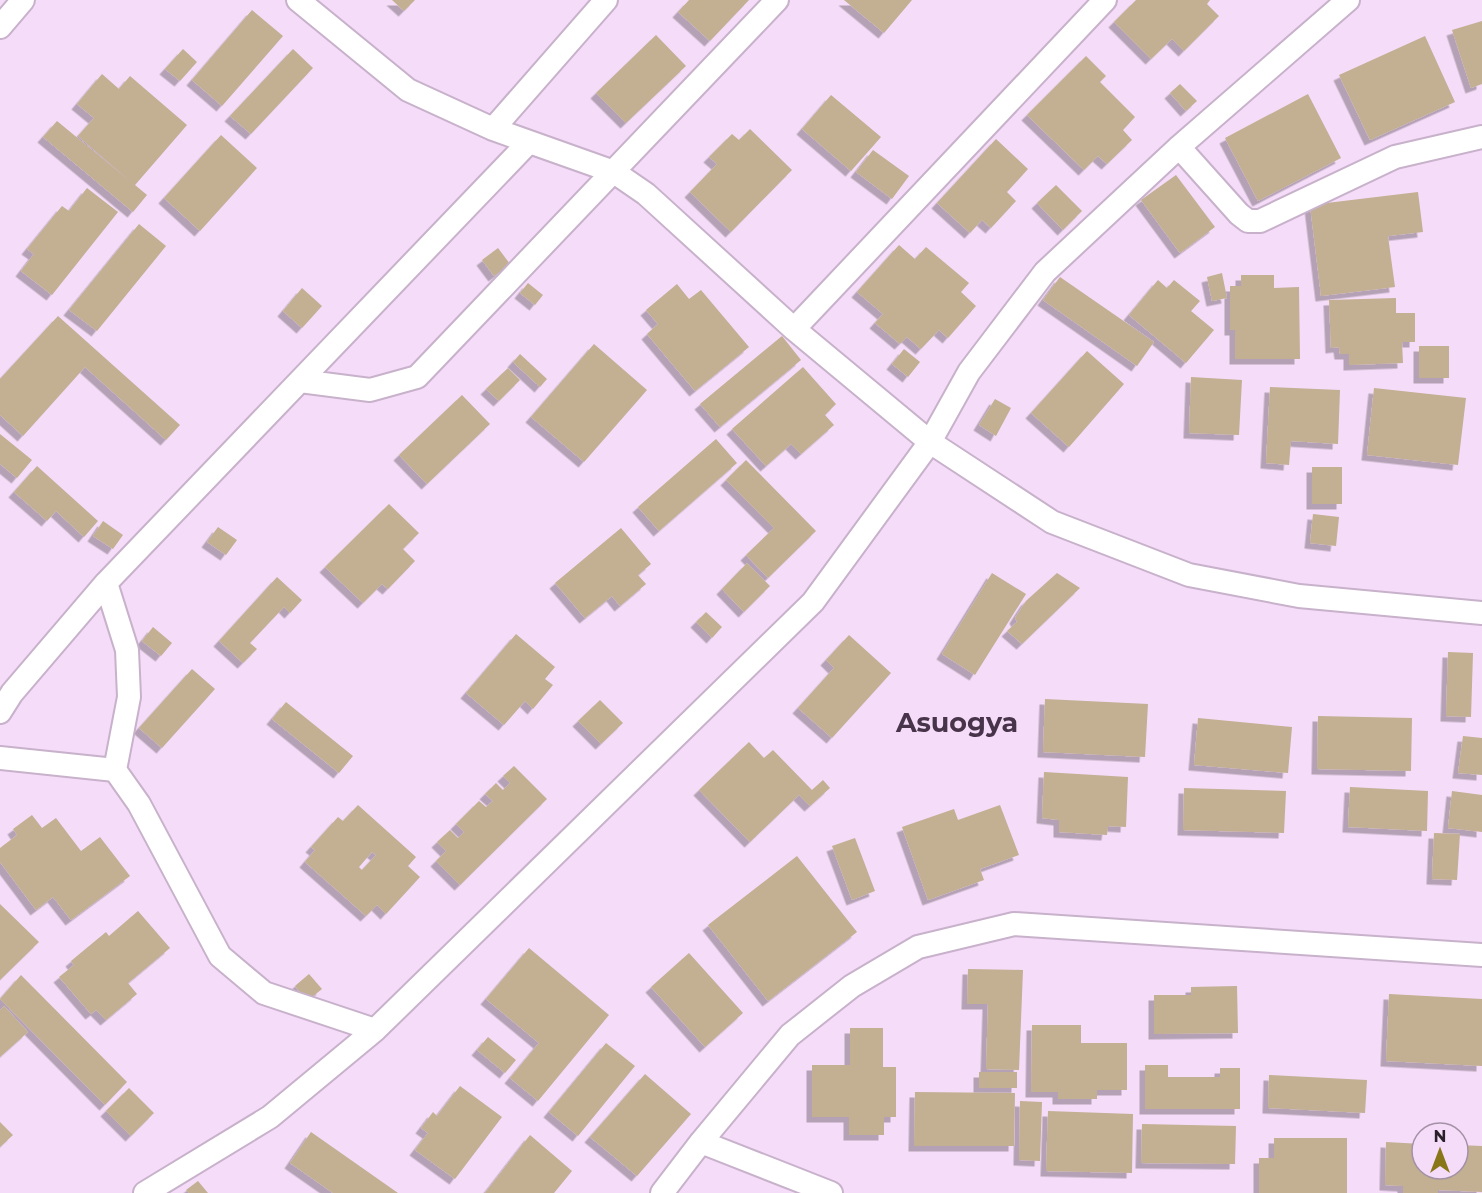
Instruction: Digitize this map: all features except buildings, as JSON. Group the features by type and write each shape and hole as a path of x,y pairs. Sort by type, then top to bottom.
{"street":[{"path":"0,27 23,0"},
{"path":"298,0 408,90 493,129 614,172 646,194 794,329 930,442 1052,522 1189,575 1299,596 1482,613"},
{"path":"493,129 606,0"},
{"path":"300,381 370,390 417,376 777,0"},
{"path":"794,329 1105,0"},
{"path":"145,1193 270,1117 375,1030 813,602 930,442 969,372 1045,272 1179,147 1348,0"},
{"path":"1179,147 1239,214 1248,221 1260,221 1395,157 1482,137"},
{"path":"0,712 12,693 106,583 529,142"},
{"path":"106,583 127,650 129,696 115,770 139,804 220,956 264,993 375,1030"},
{"path":"0,758 115,770"},
{"path":"662,1193 790,1035 852,986 918,947 1014,924 1482,955"},
{"path":"701,1142 831,1193"}],"district":[{"name":"Asuogya","path":"957,723"}]}
